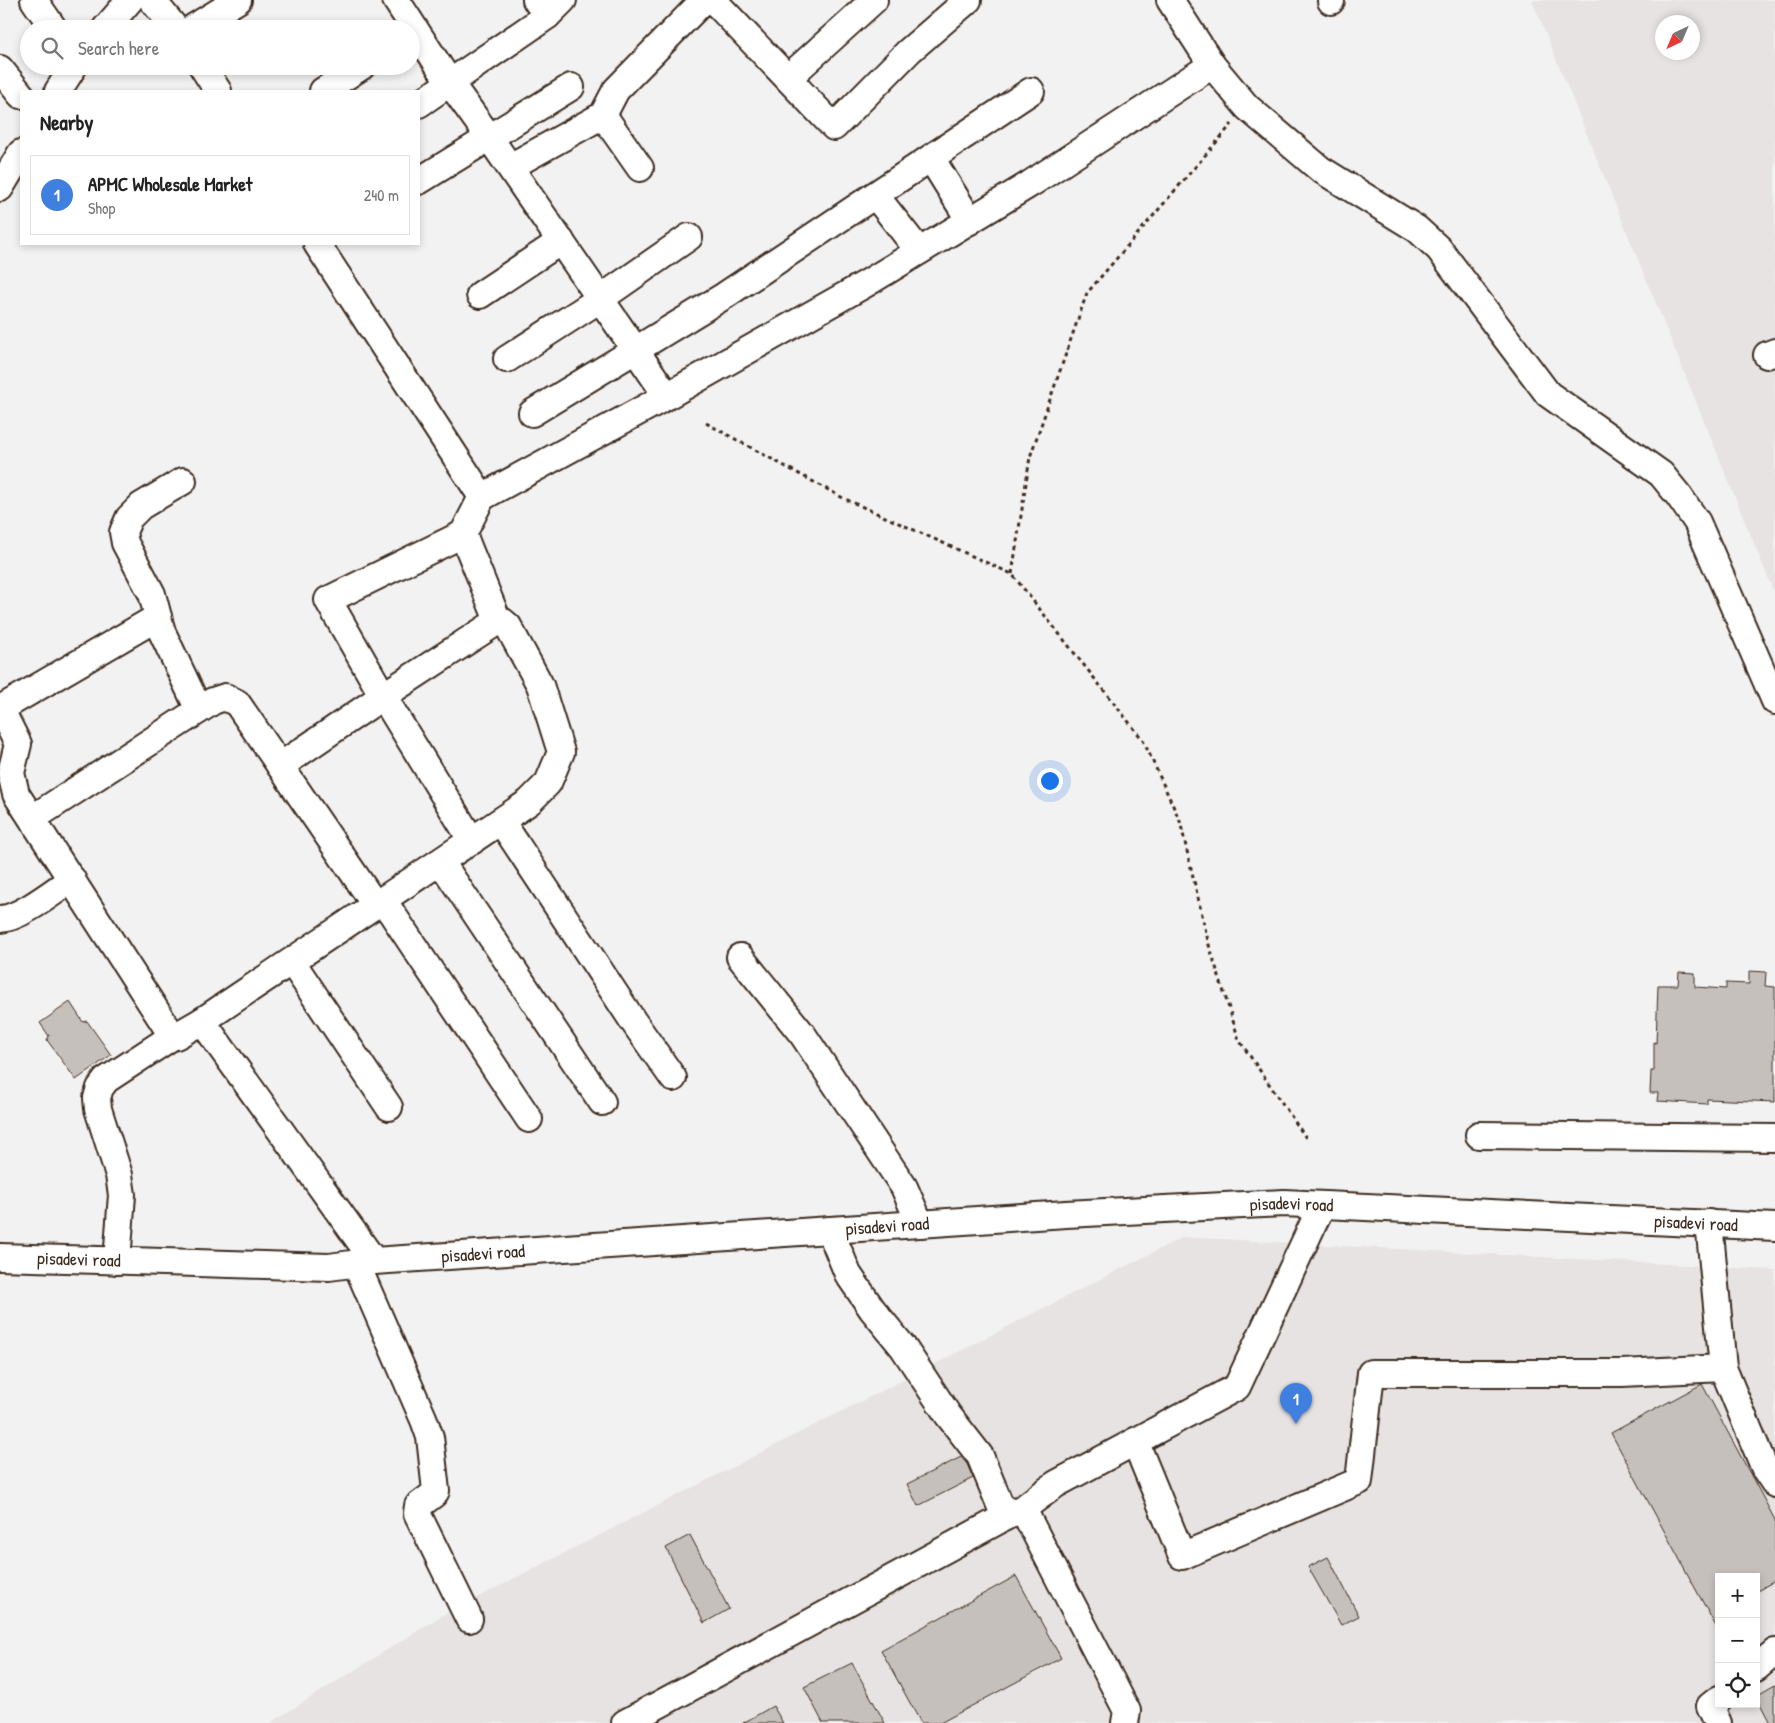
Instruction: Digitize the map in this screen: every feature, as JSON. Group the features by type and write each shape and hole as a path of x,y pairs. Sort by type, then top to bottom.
{"street":[{"path":"34,0 48,20"},
{"path":"113,20 130,0"},
{"path":"152,0 169,20"},
{"path":"206,20 238,0"},
{"path":"396,0 407,20"},
{"path":"510,167 603,115 616,90 704,0"},
{"path":"713,0 834,127 909,51 968,0"},
{"path":"788,78 874,0"},
{"path":"1170,0 1212,65 1247,107 1320,169 1417,229 1439,249 1548,394 1661,474 1697,522 1775,701"},
{"path":"420,103 450,83 549,5"},
{"path":"420,41 489,136 667,396"},
{"path":"472,841 328,600 463,534 482,497 667,396 867,283 1030,184 1212,65"},
{"path":"0,69 20,94"},
{"path":"59,90 68,75"},
{"path":"208,75 217,90"},
{"path":"324,90 348,75"},
{"path":"420,180 571,87"},
{"path":"532,413 724,296 1032,91"},
{"path":"603,115 640,168"},
{"path":"3,177 20,154"},
{"path":"931,158 970,221"},
{"path":"875,195 919,251"},
{"path":"507,359 600,300 689,237"},
{"path":"480,295 561,241"},
{"path":"319,245 482,497"},
{"path":"183,481 141,506 129,518 123,532 125,543 152,594 162,632 199,710"},
{"path":"463,534 498,621"},
{"path":"158,617 0,708 18,744 11,773 16,794 173,1036"},
{"path":"117,1260 122,1195 119,1175 96,1098 106,1080 173,1036 202,1021 292,962 529,802 548,783 560,752 540,685 508,626 502,621 498,621 280,766"},
{"path":"33,818 213,701 225,697 237,703 379,903 529,1120"},
{"path":"501,821 633,1021 673,1078"},
{"path":"441,862 602,1102"},
{"path":"0,919 8,919 18,914 72,879"},
{"path":"740,957 803,1035 904,1187 920,1224"},
{"path":"292,962 389,1107"},
{"path":"202,1021 365,1262 430,1437 436,1490 434,1494 418,1506 417,1513 469,1618"},
{"path":"1479,1134 1775,1138"},
{"name":"pisadevi road","path":"0,1257 329,1267 365,1262 830,1230 1284,1203 1775,1227"},
{"path":"625,1723 1013,1514 1056,1484 1236,1387 1322,1205"},
{"path":"1709,1223 1723,1368 1772,1476"},
{"path":"830,1230 848,1274 872,1309 903,1347 948,1415 980,1456 1013,1514"},
{"path":"1135,1442 1182,1556 1359,1482 1371,1373 1622,1373 1723,1368"},
{"path":"1013,1514 1025,1513 1127,1711 1125,1723"},
{"path":"1760,1665 1775,1652"},
{"path":"1715,1702 1710,1706 1718,1723"}],"path":[{"path":"1012,574 1030,457 1087,293 1247,107"},
{"path":"706,423 843,498 1012,574 1143,740 1180,820 1209,945 1239,1040 1306,1138"}],"shaded area":[{"path":"1532,0 1775,0 1775,595"},
{"path":"1183,1237 1775,1270 1775,1723 270,1723 443,1615"}],"building":[{"path":"1749,971 1766,972 1765,986 1775,987 1775,1102 1707,1099 1707,1104 1657,1101 1658,1093 1650,1093 1651,1071 1654,1071 1658,985 1678,985 1679,972 1695,973 1695,987 1726,989 1726,983 1749,984"},
{"path":"70,1002 83,1022 87,1021 111,1055 76,1080 47,1040 49,1036 40,1023"},
{"path":"1702,1384 1775,1520 1775,1581 1760,1589 1760,1573 1715,1573 1715,1625 1611,1433"},
{"path":"961,1457 967,1464 973,1478 918,1506 907,1484"},
{"path":"690,1535 729,1609 704,1623 666,1548"},
{"path":"1328,1557 1359,1616 1341,1625 1308,1567"},
{"path":"1016,1576 1061,1658 940,1723 921,1723 881,1650"},
{"path":"852,1663 885,1723 823,1723 804,1687"},
{"path":"1775,1685 1775,1723 1770,1723 1760,1704 1760,1694"},
{"path":"773,1706 783,1723 743,1723"}],"place":[{"name":"APMC Wholesale Market","path":"1296,1424"}]}
